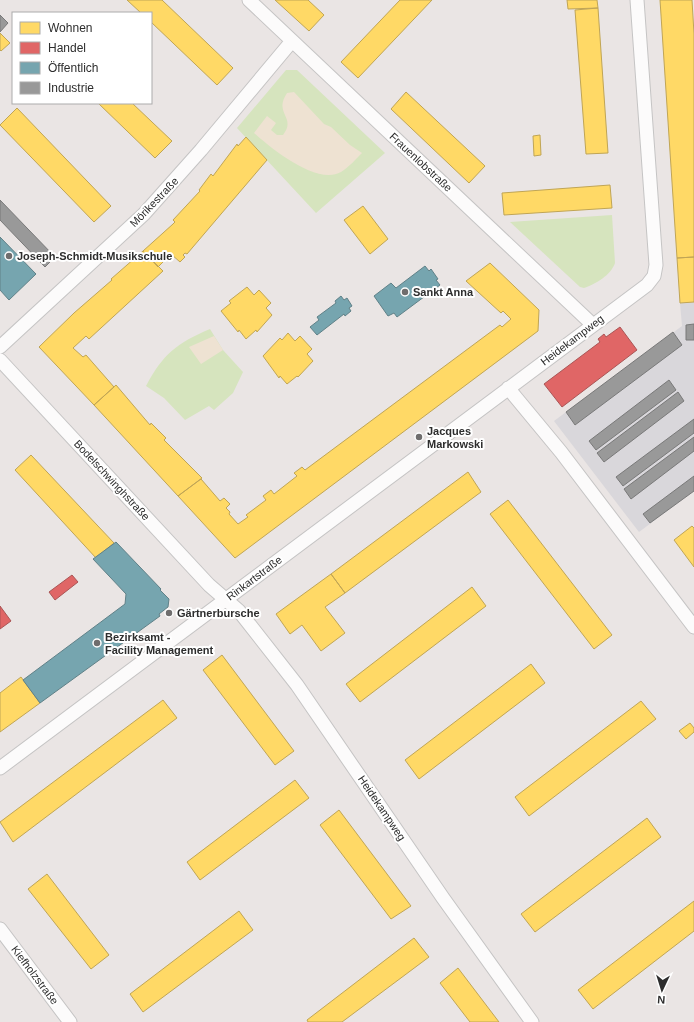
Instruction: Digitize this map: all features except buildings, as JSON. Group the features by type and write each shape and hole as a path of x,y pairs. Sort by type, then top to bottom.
{"street":[{"name":"Frauenlobstraße","path":"249,0 592,325"},
{"name":"Heidekampweg","path":"508,388 647,285 654,276 656,265 637,0"},
{"name":"Mörikestraße","path":"0,347 144,214 201,150 292,41"},
{"name":"Bodelschwinghstraße","path":"0,360 209,585 225,599"},
{"name":"Rinkartstraße","path":"0,768 508,388"},
{"path":"508,388 561,452 694,627"},
{"name":"Heidekampweg","path":"225,599 239,611 297,685 443,898 532,1022"},
{"name":"Kiefholzstraße","path":"0,929 70,1022"}],"shaded area":[{"path":"694,302 694,491 639,532 554,421 682,326 680,303"}],"green space":[{"path":"286,70 297,70 385,153 316,213 237,128"},
{"path":"612,215 615,263 607,275 584,288 580,287 510,222"},
{"path":"210,329 223,350 243,372 233,393 214,410 209,406 185,420 164,398 146,386 152,375 172,351 188,339"}],"sand":[{"path":"294,92 324,124 331,127 350,145 362,153 341,172 331,175 320,174 307,170 283,156 254,133 267,116 276,123 271,130 277,135 283,135 288,124 283,111 283,100 287,93"},
{"path":"214,336 223,350 201,364 189,347"}],"place":[{"name":"Joseph-Schmidt-Musikschule","path":"9,256"},
{"name":"Sankt Anna","path":"405,292"},
{"name":"Jacques Markowski","path":"419,437"},
{"name":"Gärtnerbursche","path":"169,613"},
{"name":"Bezirksamt - Facility Management","path":"97,643"}]}
